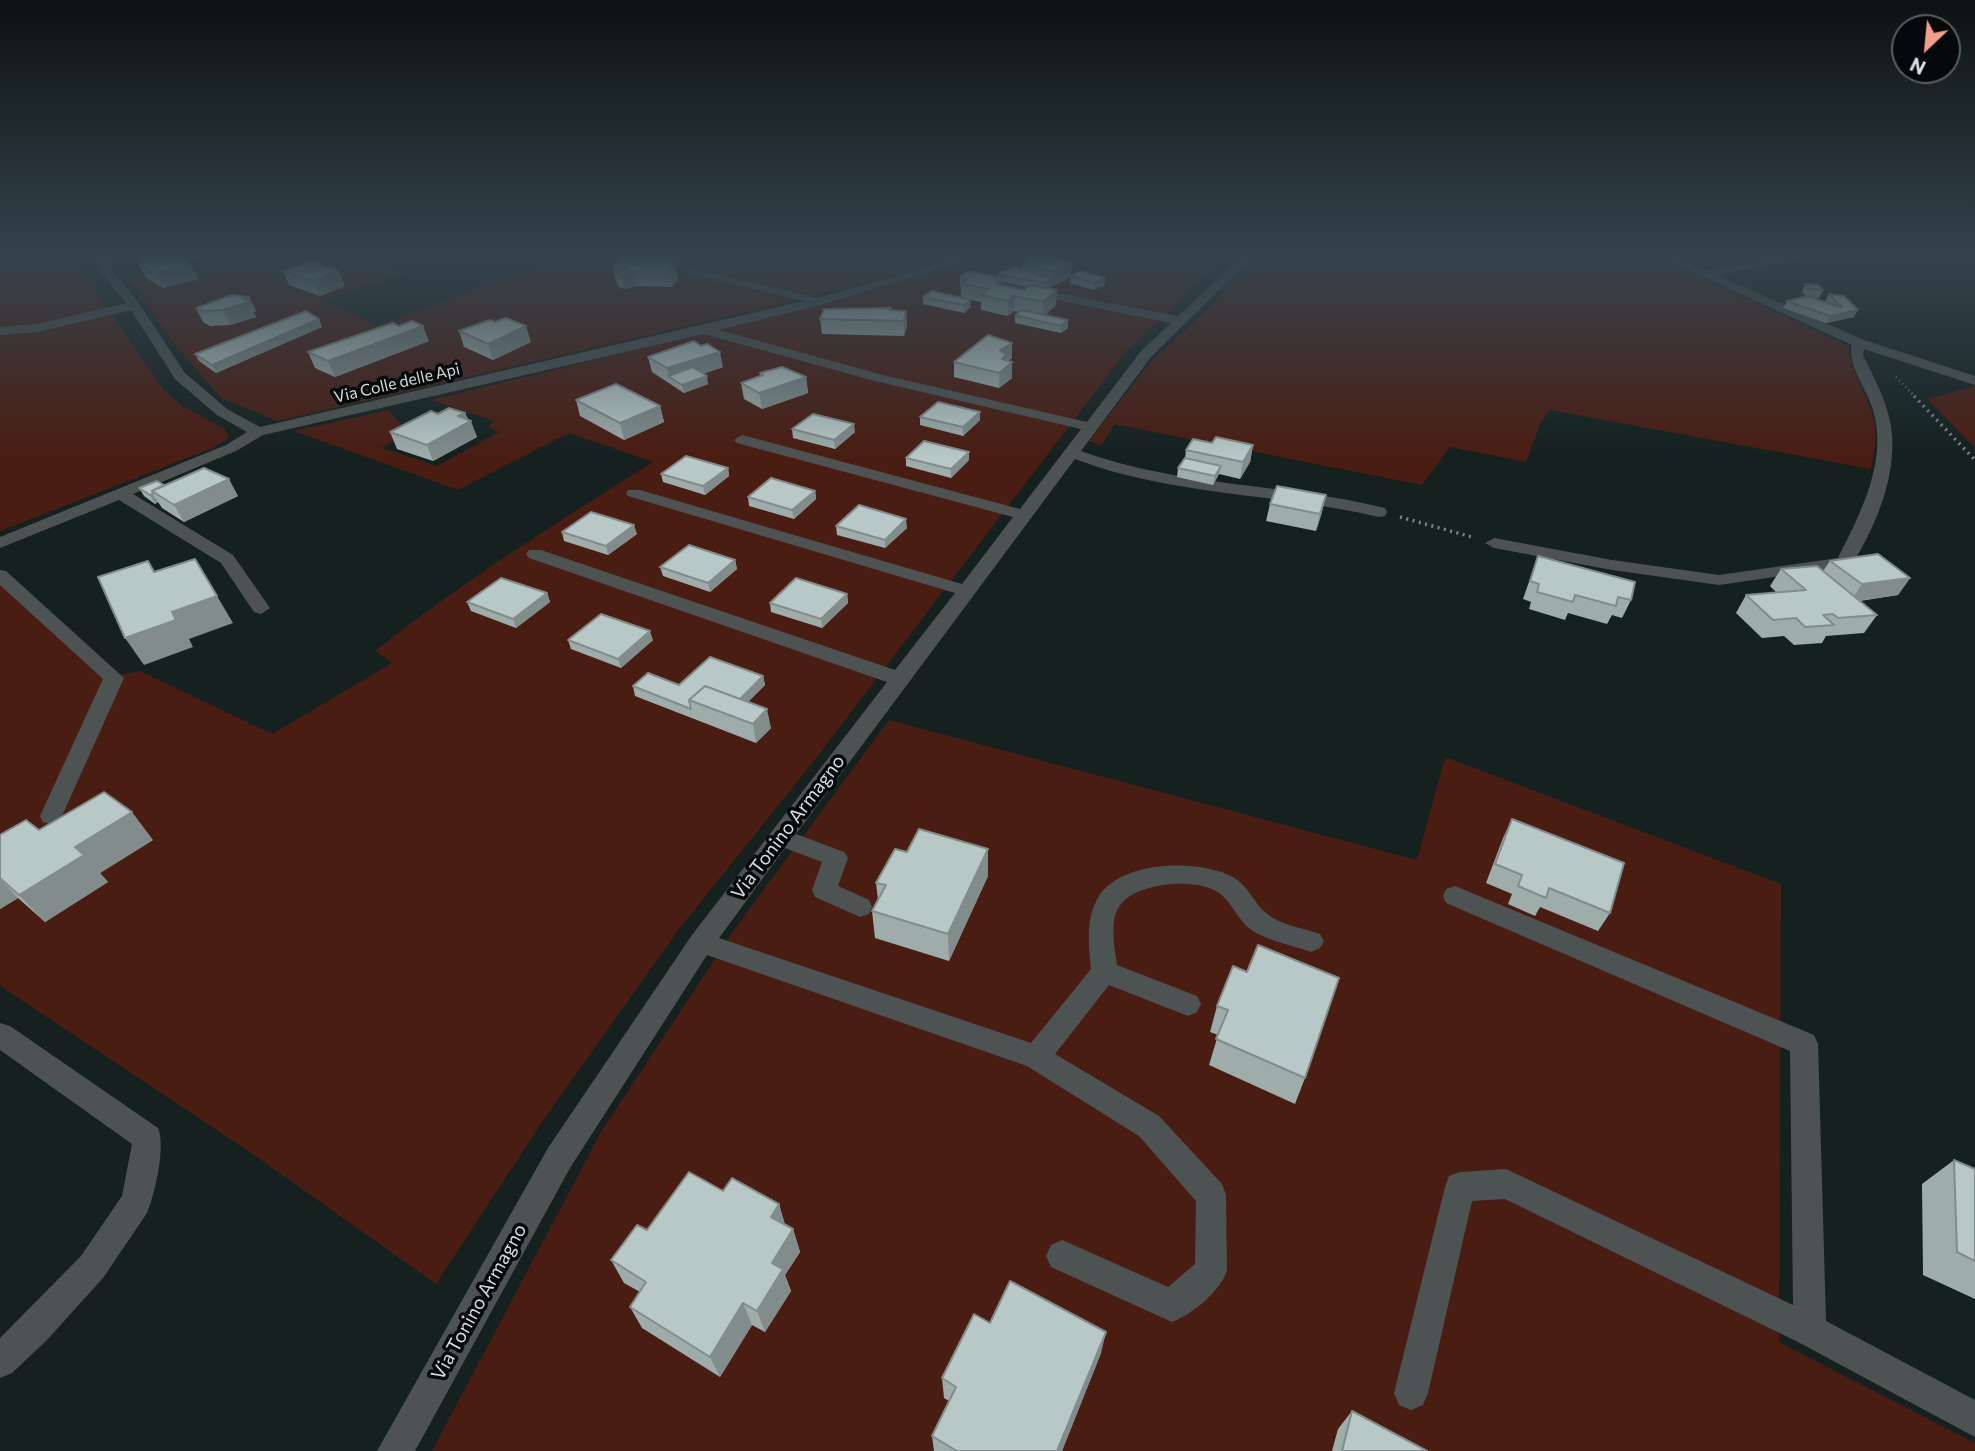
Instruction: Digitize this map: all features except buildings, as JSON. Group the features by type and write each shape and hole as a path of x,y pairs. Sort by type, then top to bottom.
{"street":[{"path":"0,331 38,328 64,322"},
{"path":"145,322 180,376 222,412 258,432"},
{"name":"Via Colle delle Api","path":"0,542 231,448 258,432 736,322"},
{"name":"Via Tonino Armagno","path":"395,1451 559,1158 701,942 1070,452 1146,354 1181,322"},
{"path":"1811,322 1859,343 1975,382"},
{"path":"703,330 880,378 1090,427"},
{"path":"1494,542 1612,565 1719,580 1845,562 1864,524 1883,470 1884,423 1856,355 1859,343"},
{"path":"743,440 1023,515"},
{"path":"1070,452 1088,460 1161,478 1233,491 1303,496 1380,512"},
{"path":"634,493 966,591"},
{"path":"121,494 227,559 261,608"},
{"path":"535,554 900,679"},
{"path":"0,575 114,678 51,816"},
{"path":"780,837 835,858 824,890 860,907"},
{"path":"1036,1057 1104,972 1102,926 1108,903 1121,889 1141,878 1196,875 1224,883 1241,897 1257,921 1311,941"},
{"path":"1455,896 1804,1044 1810,1330"},
{"path":"701,942 1036,1057 1149,1126 1211,1195 1211,1271 1172,1306 1062,1256"},
{"path":"1104,972 1188,1004"},
{"path":"0,1035 148,1138 136,1202 92,1267 0,1361"},
{"path":"1411,1393 1460,1187 1506,1184 1810,1330 1975,1419"}],"path":[{"path":"1895,377 1975,460"},
{"path":"1380,512 1494,542"}],"shaded area":[{"path":"0,322 117,322 163,389 181,405 225,429 229,438 213,448 0,531"},
{"path":"159,322 368,322 377,326 388,322 705,322 278,421 221,398"},
{"path":"751,322 1158,322 1124,354 810,766 679,929 544,1119 436,1284 254,1155 0,986 0,584 102,678 140,671 272,734 392,663 375,651 477,576 653,462 569,433 458,490 294,431 389,410 408,433 382,448 437,466 499,432 488,427 494,421 431,400"},
{"path":"1194,322 1796,322 1848,346 1852,366 1874,421 1874,456 1871,469 1550,410 1541,422 1526,462 1450,447 1422,485 1114,424 1101,446 1089,441 1152,360"},
{"path":"1975,386 1975,448 1927,399"},
{"path":"889,720 1417,860 1445,757 1781,884 1779,1342 1975,1443 1975,1451 432,1451 601,1132 734,930"}]}
